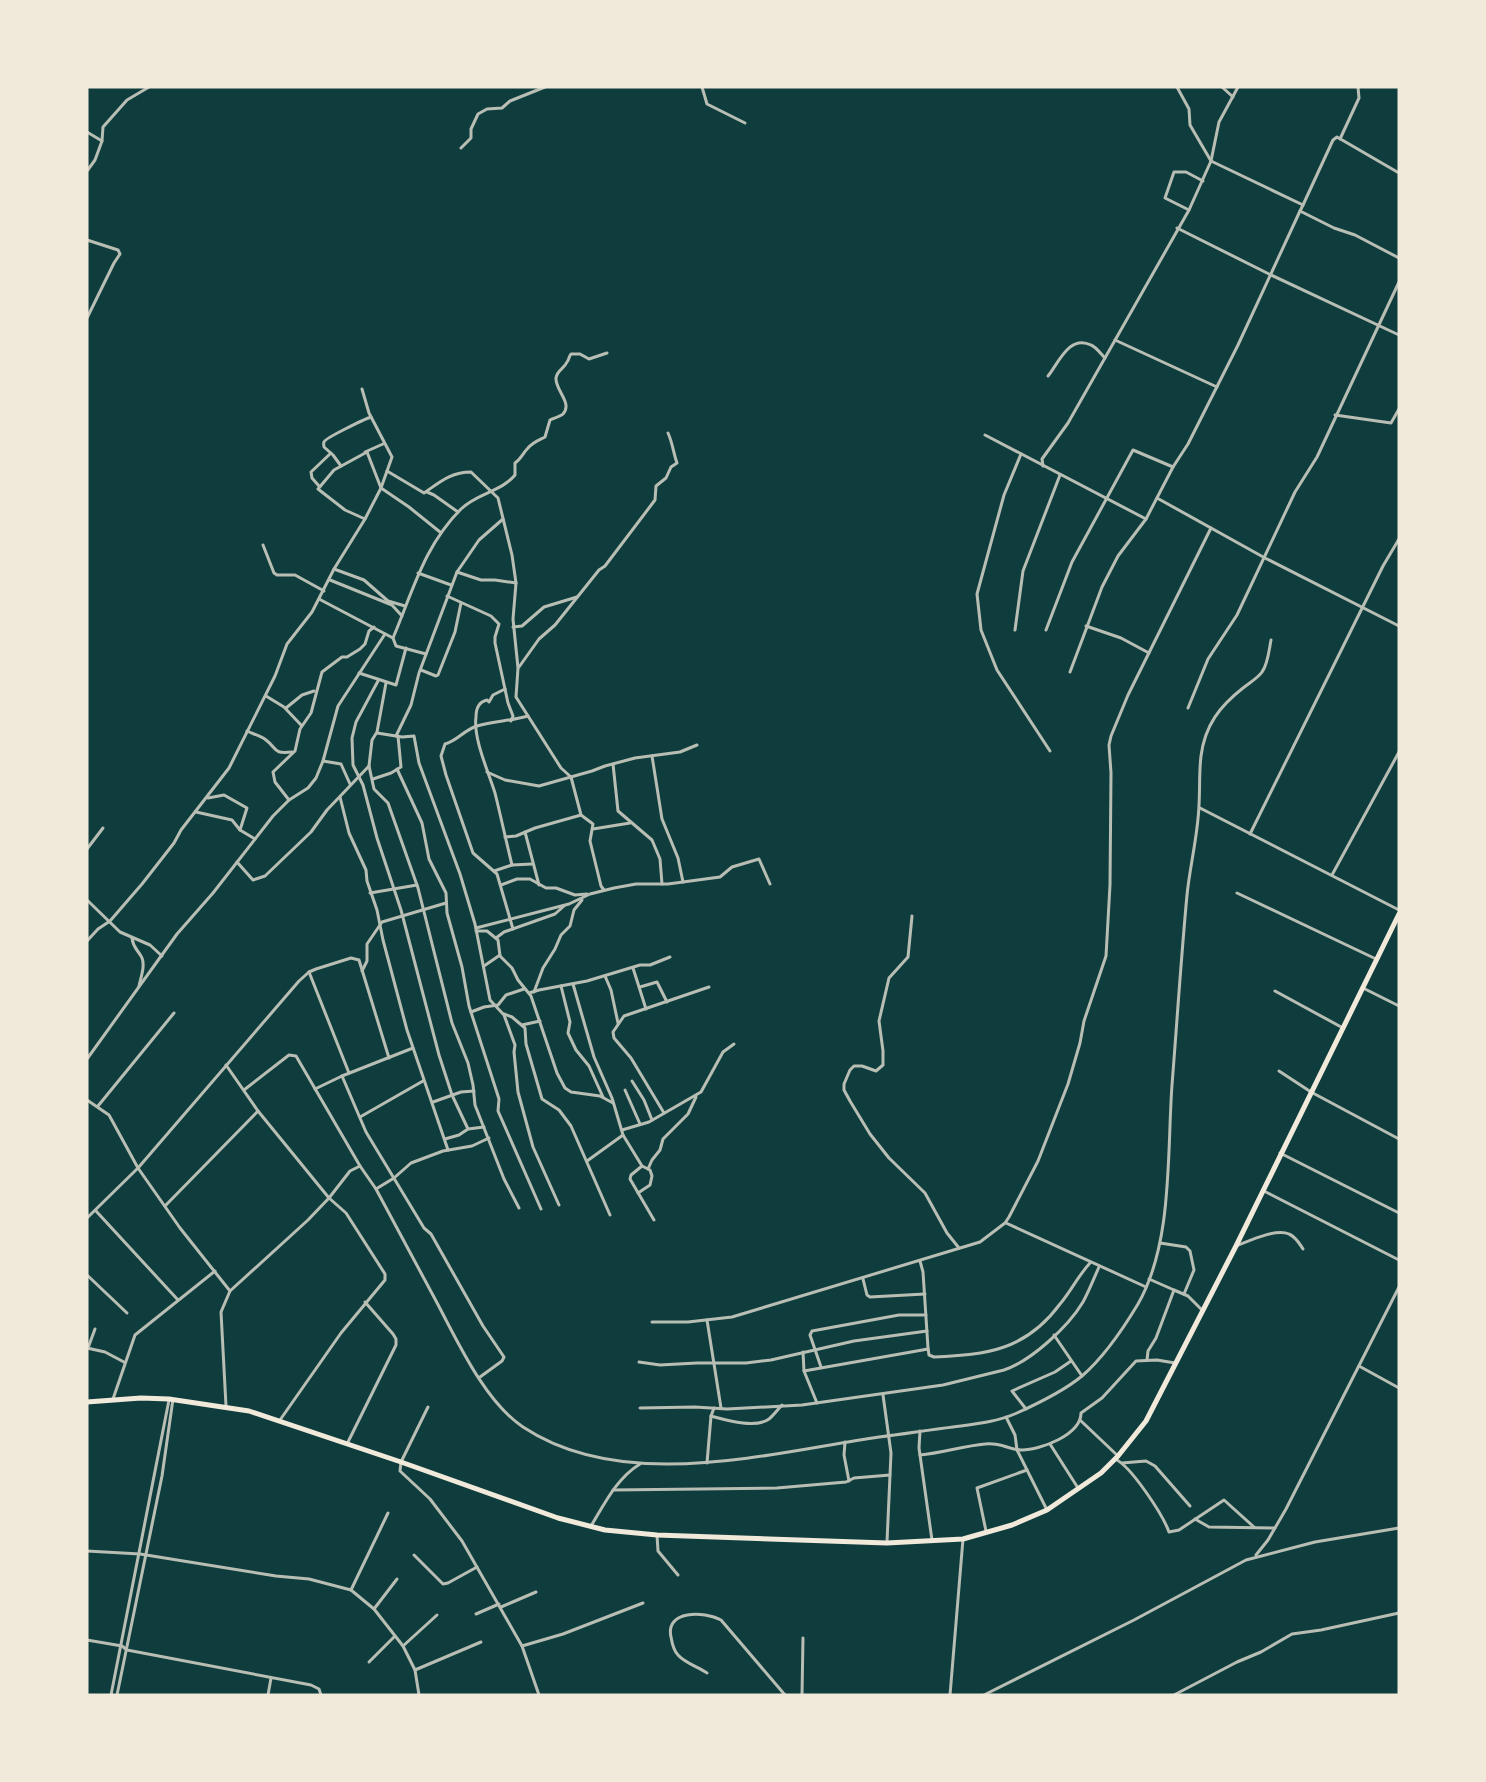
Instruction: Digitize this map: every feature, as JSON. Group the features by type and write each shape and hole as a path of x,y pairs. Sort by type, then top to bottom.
{"highway":[{"path":"87,1402 113,1399 171,1399 226,1407 280,1420 558,1518 590,1527 657,1535 932,1542 963,1539 1012,1525 1047,1510 1101,1473 1146,1421 1236,1246 1399,912"}],"street":[{"path":"87,171 102,141 102,129 105,124 127,100 149,87"},
{"path":"461,148 471,138 471,129 477,114 487,109 502,108 510,101 545,87"},
{"path":"702,87 707,104 745,123"},
{"path":"1177,87 1189,109 1190,125 1211,161 1303,205"},
{"path":"1222,87 1233,97"},
{"path":"1043,466 1044,457 1068,423 1189,210 1211,161 1218,122 1238,87"},
{"path":"1340,139 1359,98 1358,87"},
{"path":"87,132 102,141"},
{"path":"1070,672 1086,626 1109,573 1146,519 1173,467 1188,444 1333,140 1340,139 1399,173"},
{"path":"1189,210 1166,198 1174,172 1186,172 1203,181"},
{"path":"1300,211 1334,228 1355,235 1399,258"},
{"path":"1177,228 1399,335"},
{"path":"87,240 118,250 120,254 87,318"},
{"path":"1188,708 1208,659 1238,615 1295,492 1317,457 1399,282"},
{"path":"1115,340 1217,387"},
{"path":"1048,376 1066,349 1081,344 1092,345 1105,358"},
{"path":"426,654 396,646 393,638 418,573 440,532 477,497 504,486 514,477 515,463 534,442 545,437 550,420 564,413 565,401 558,389 556,379 558,372 567,363 571,354 580,354 589,359 607,353"},
{"path":"87,941 98,929 110,921 174,843 181,830 229,768 275,676 287,644 312,612 381,488 392,458 371,417 363,398 362,389"},
{"path":"1335,415 1391,423 1399,409"},
{"path":"341,466 324,447 326,439 371,417"},
{"path":"518,668 539,639 579,596 598,570 605,566 655,500 656,486 666,478 671,467 676,464 672,451 673,444 668,434"},
{"path":"985,435 1146,519"},
{"path":"319,486 328,475 341,466 384,444"},
{"path":"1046,630 1072,562 1133,450 1173,467"},
{"path":"367,452 381,488 440,532"},
{"path":"331,453 311,472 311,477 319,486 321,493 341,507 365,519"},
{"path":"1021,454 1004,495 977,594 981,630 997,670 1050,751"},
{"path":"1035,461 1044,457"},
{"path":"387,471 415,489 434,495 458,513"},
{"path":"426,492 440,480 458,472 471,472 498,498 512,555 516,583 513,627 518,668 516,697 561,768 571,777 581,815 593,824 590,841 604,890"},
{"path":"1015,630 1023,572 1060,475"},
{"path":"1157,497 1265,558 1399,626"},
{"path":"373,778 400,767 397,736 411,705 420,670 451,585 478,540 503,519"},
{"path":"652,1322 707,1320 751,1312 980,1242 1005,1223 1038,1161 1068,1084 1084,1021 1106,956 1110,885 1109,745 1128,695 1211,528"},
{"path":"1250,834 1383,566 1399,539"},
{"path":"263,545 274,573 295,575 324,591"},
{"path":"334,569 364,580 388,601 405,606"},
{"path":"457,572 481,580 516,583"},
{"path":"418,573 451,585"},
{"path":"330,579 392,604 402,616"},
{"path":"447,596 491,616 499,624 495,638 513,716 512,721"},
{"path":"513,627 522,626 548,605 579,596"},
{"path":"318,599 341,613 393,638"},
{"path":"420,670 438,675 455,632 461,603"},
{"path":"1086,626 1121,638 1149,653"},
{"path":"289,800 275,782 273,774 294,752 301,725 311,713 316,689 325,668 360,649 365,644 369,631 374,627"},
{"path":"87,1059 177,934 289,800 312,784 323,761 335,714 385,634"},
{"path":"244,1090 289,1055 294,1055 376,1189 462,1350 487,1390 519,1424 538,1436 578,1452 603,1458 642,1463 707,1463 777,1455 845,1442 988,1422 1026,1409 1082,1376 1120,1331 1137,1305 1149,1279 1160,1243 1167,1192 1181,958 1200,808 1201,755 1206,732 1213,717 1223,705 1263,671 1271,640"},
{"path":"359,673 378,681 397,685 406,648"},
{"path":"378,681 354,729 353,756 394,888 424,1003 452,1095 468,1130"},
{"path":"386,683 377,733 372,740 369,766 375,791 388,803 417,885 452,1023 468,1063 475,1105 504,1179 519,1208"},
{"path":"286,708 302,695 312,693 316,689"},
{"path":"505,689 493,695 489,702 482,701 478,706 476,726 512,865"},
{"path":"265,696 286,708 301,725"},
{"path":"513,929 495,871 473,853 441,756 444,744 457,739 476,726 529,716"},
{"path":"247,731 267,741 273,749 280,753 294,752"},
{"path":"377,733 414,736 419,763 460,874 476,930 490,999 503,1014 516,1045 517,1087 535,1153 559,1205"},
{"path":"487,772 505,780 538,786 613,764 680,752 697,745"},
{"path":"1332,875 1399,752"},
{"path":"652,756 662,819 678,858 682,882"},
{"path":"323,761 341,764 350,784"},
{"path":"613,764 618,811 652,840 660,859 662,884"},
{"path":"237,862 253,880 265,876 311,832 327,810 369,766"},
{"path":"397,769 422,823 429,859 447,895 446,903 471,1012 495,1085 499,1100 498,1111 541,1209"},
{"path":"207,798 224,795 247,808 240,830"},
{"path":"340,797 350,833 366,870 370,893 423,1081 448,1150"},
{"path":"1200,808 1399,912"},
{"path":"196,812 232,820 240,830 255,839"},
{"path":"505,837 516,836 525,831 581,815"},
{"path":"593,829 631,823"},
{"path":"87,849 103,828"},
{"path":"525,831 539,885"},
{"path":"501,885 521,878 532,880 546,888 556,888 575,895 590,894 627,885 662,884 720,877 732,867 759,859 770,884"},
{"path":"495,871 512,865 532,864"},
{"path":"370,893 417,885"},
{"path":"1237,893 1377,960"},
{"path":"476,930 566,905 590,894"},
{"path":"531,993 559,938 570,925 576,908 585,897"},
{"path":"87,900 120,932 150,945 162,956"},
{"path":"362,971 367,962 367,944 379,924 446,903"},
{"path":"496,938 499,934 555,914 566,905"},
{"path":"912,916 908,957 889,978 879,1021 883,1065 876,1071 854,1066 845,1078 844,1090 870,1134 889,1158 926,1193 947,1233 959,1248"},
{"path":"476,930 487,932 496,938 499,942 500,955 512,968 524,989 531,993 557,1073 565,1088 571,1092 603,1097 614,1102"},
{"path":"132,938 132,945 141,956 143,963 139,988"},
{"path":"484,966 500,955"},
{"path":"531,993 605,976 670,957"},
{"path":"87,1218 138,1167 281,1000 309,972 354,958 359,960 389,1058"},
{"path":"633,968 646,1009"},
{"path":"309,972 349,1073"},
{"path":"605,976 611,990 618,1023"},
{"path":"639,987 657,982 668,1002"},
{"path":"573,984 594,1057 614,1102 623,1135 642,1166 648,1169 652,1176 649,1187 638,1193"},
{"path":"561,986 570,1022 568,1033 576,1050 589,1066 603,1097"},
{"path":"664,1113 631,1059 614,1038 613,1032 624,1016 709,987"},
{"path":"1363,988 1399,1006"},
{"path":"471,1012 484,1007 496,1006 506,995 524,989"},
{"path":"1275,991 1342,1028"},
{"path":"98,1106 174,1014"},
{"path":"503,1014 512,1017 522,1025 526,1032 526,1044 542,1099 559,1110 571,1126 610,1215"},
{"path":"522,1025 540,1021"},
{"path":"622,1130 652,1120 696,1095 705,1088 713,1067 723,1052 734,1044"},
{"path":"315,1089 413,1048"},
{"path":"226,1065 258,1112 329,1198 346,1213 386,1274 385,1280 365,1302 280,1420"},
{"path":"1279,1071 1311,1092 1399,1139"},
{"path":"342,1076 366,1132 424,1228 431,1234 483,1326 504,1357 480,1377"},
{"path":"360,1117 423,1081"},
{"path":"632,1081 644,1100 652,1120"},
{"path":"625,1090 640,1124"},
{"path":"432,1102 474,1091"},
{"path":"648,1169 660,1150 663,1139 688,1114 696,1095"},
{"path":"87,1100 110,1115 138,1167 180,1228 230,1291"},
{"path":"165,1206 258,1112"},
{"path":"445,1140 468,1130 484,1127"},
{"path":"587,1161 623,1135"},
{"path":"376,1189 394,1178 411,1163 448,1150 472,1146 489,1138"},
{"path":"1280,1154 1399,1213"},
{"path":"226,1407 221,1312 230,1291 308,1220 329,1198 342,1178 360,1166"},
{"path":"642,1166 630,1175 632,1184 654,1220"},
{"path":"1263,1190 1399,1260"},
{"path":"95,1210 178,1300"},
{"path":"1005,1223 1146,1287"},
{"path":"1236,1246 1268,1234 1284,1233 1294,1237 1303,1249"},
{"path":"1160,1243 1186,1247 1190,1251 1194,1270 1184,1294"},
{"path":"921,1261 928,1349 929,1355 934,1357 992,1352 1015,1344 1050,1317 1090,1263"},
{"path":"640,1408 721,1408 817,1403 883,1395 978,1377 1014,1367 1030,1357 1054,1335 1083,1302 1099,1267"},
{"path":"113,1399 135,1335 215,1271"},
{"path":"87,1275 127,1314"},
{"path":"863,1279 870,1298 925,1294"},
{"path":"1149,1279 1184,1294 1203,1311"},
{"path":"1255,1556 1275,1528 1399,1287"},
{"path":"1147,1360 1148,1351 1156,1338 1174,1290"},
{"path":"347,1443 396,1345 393,1334 365,1302"},
{"path":"821,1367 810,1333 818,1329 899,1315 926,1315"},
{"path":"707,1320 721,1408"},
{"path":"95,1329 87,1348 105,1352 125,1363"},
{"path":"639,1362 660,1365 746,1363 881,1337 927,1331"},
{"path":"1054,1335 1082,1376"},
{"path":"804,1371 928,1349"},
{"path":"803,1352 804,1371 817,1403"},
{"path":"1026,1409 1012,1391 1055,1372 1071,1361"},
{"path":"920,1455 984,1444 1000,1444 1017,1450 1036,1449 1050,1444 1069,1432 1080,1420 1081,1413 1102,1398 1136,1361 1176,1363"},
{"path":"1359,1366 1399,1388"},
{"path":"883,1395 890,1436 887,1542"},
{"path":"111,1695 171,1399"},
{"path":"117,1695 162,1476 171,1399"},
{"path":"711,1416 739,1423 762,1422 782,1405"},
{"path":"428,1407 401,1462 400,1471 430,1499 462,1541 522,1646 539,1695"},
{"path":"707,1463 711,1416 714,1408"},
{"path":"1006,1417 1015,1435 1017,1450 1047,1510"},
{"path":"1080,1420 1131,1472 1169,1532 1175,1532 1226,1500 1254,1527"},
{"path":"920,1431 920,1455 932,1542"},
{"path":"845,1442 844,1455 849,1480"},
{"path":"1050,1444 1079,1489"},
{"path":"1122,1463 1146,1461 1155,1466 1190,1506"},
{"path":"590,1527 613,1490 633,1468 642,1463"},
{"path":"987,1533 977,1488 1027,1470"},
{"path":"613,1490 777,1488 890,1475"},
{"path":"351,1590 388,1513"},
{"path":"1195,1519 1209,1527 1275,1528"},
{"path":"984,1695 1255,1556 1315,1542 1399,1528"},
{"path":"657,1535 658,1551 678,1575"},
{"path":"950,1695 963,1539"},
{"path":"87,1551 140,1554 276,1576 309,1579 351,1590 374,1609 403,1646 415,1670 419,1695"},
{"path":"414,1555 443,1584 477,1567"},
{"path":"374,1609 397,1579"},
{"path":"476,1614 536,1592"},
{"path":"522,1646 563,1634 643,1603"},
{"path":"1174,1695 1237,1662 1262,1652 1292,1634 1399,1613"},
{"path":"707,1672 685,1660 676,1652 670,1631 670,1625 675,1620 695,1614 713,1615 721,1620 785,1695"},
{"path":"403,1646 437,1615"},
{"path":"369,1662 395,1636"},
{"path":"802,1695 803,1638"},
{"path":"87,1640 316,1687 321,1695"},
{"path":"415,1670 481,1642"},
{"path":"268,1695 271,1678"}]}
